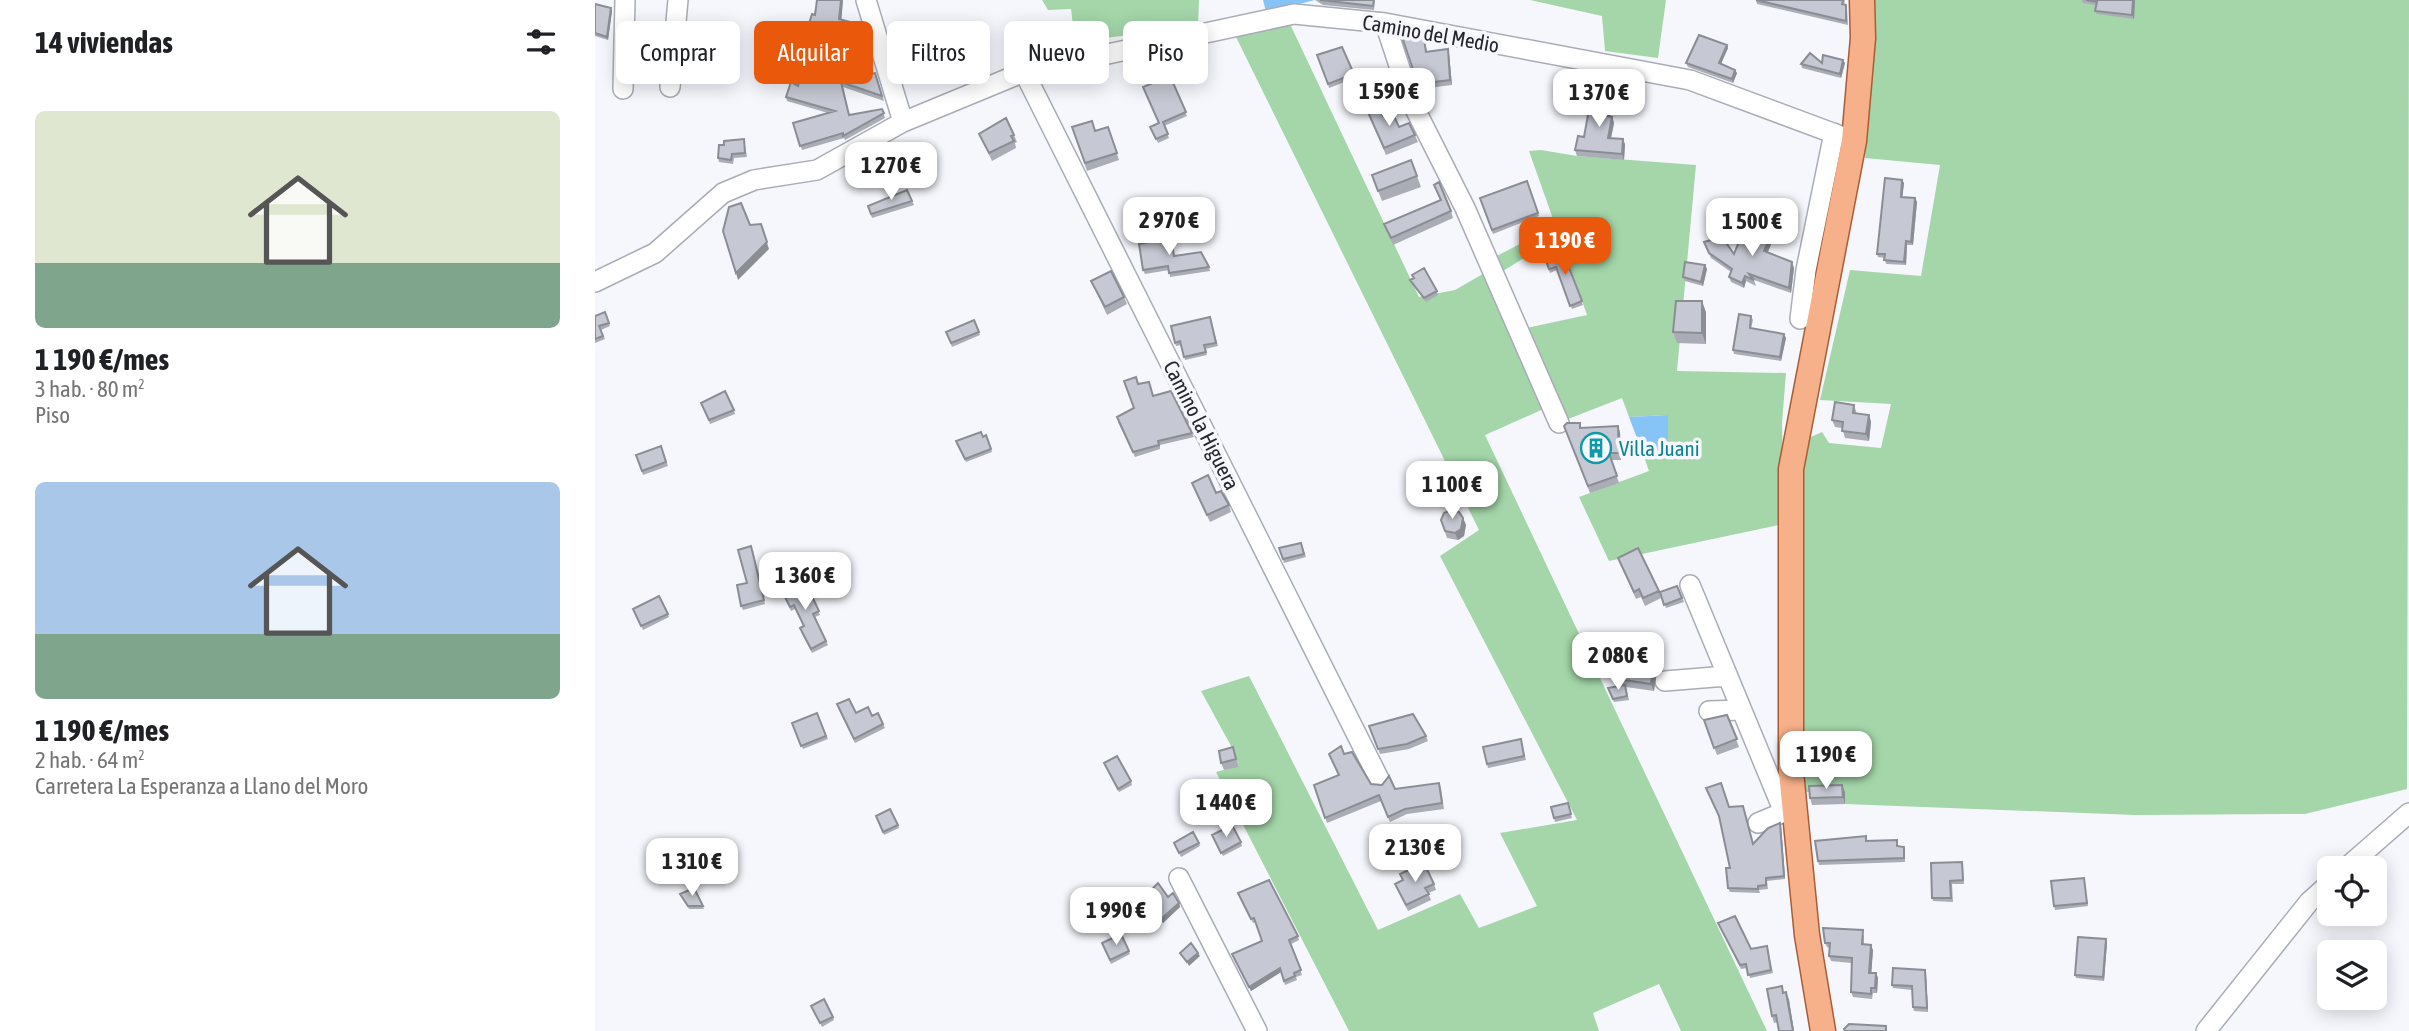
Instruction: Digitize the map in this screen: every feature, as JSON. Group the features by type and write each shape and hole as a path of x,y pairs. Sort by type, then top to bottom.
{"main road":[{"path":"1823,1031 1789,812 1791,469 1844,137 1863,38 1863,0"}],"street":[{"path":"623,89 625,0"},
{"path":"670,87 678,0"},
{"path":"866,0 903,122"},
{"name":"Camino del Medio","path":"1109,54 1294,14 1385,23 1690,80 1844,137"},
{"path":"1385,23 1410,99 1460,197 1559,423"},
{"name":"Camino del Medio","path":"595,282 655,253 723,192 754,180 817,170 903,122 1004,80"},
{"name":"Camino la Higuera","path":"1030,84 1380,779"},
{"path":"1800,319 1806,270 1844,137"},
{"path":"1690,585 1741,710 1789,812 1759,823"},
{"path":"1665,681 1727,676"},
{"path":"1709,711 1741,710"},
{"path":"2360,856 2409,813"},
{"path":"1179,878 1257,1031"},
{"path":"2206,1031 2317,895"}],"green space":[{"path":"1042,0 1199,0 1198,21 1123,21 1123,36 1109,38 1109,21 1072,21 1071,9 1048,10"},
{"path":"1530,0 1666,0 1658,58 1605,51 1602,16"},
{"path":"1872,0 2409,0 2407,789 2305,814 2135,815 1845,804 1845,792 1800,792 1800,475 1804,440 1822,432 1829,443 1881,448 1891,404 1820,400 1850,270 1921,276 1940,165 1865,158"},
{"path":"1290,24 1419,297 1455,290 1488,271 1548,407 1485,435 1767,1031 1681,1031 1659,984 1593,1013 1599,1031 1349,1031 1216,772 1239,766 1201,691 1249,676 1378,930 1460,894 1479,928 1537,906 1500,833 1577,820 1440,556 1479,530 1235,35"},
{"path":"1541,150 1577,156 1696,165 1677,371 1786,373 1782,423 1784,524 1609,561 1579,497 1649,471 1643,454 1668,448 1667,415 1629,417 1622,398 1563,421 1522,329 1587,315 1529,151"},
{"path":"1543,232 1548,243 1498,274 1491,259"}],"water":[{"path":"1263,0 1315,0 1266,12"},
{"path":"1668,415 1668,448 1643,454 1629,417"}],"building":[{"path":"817,0 841,0 839,19 846,21 810,21 812,14 815,15"},
{"path":"1320,0 1374,0 1373,6"},
{"path":"1756,0 1843,0 1842,4 1846,5 1846,21"},
{"path":"2086,0 2133,0 2132,15 2095,11 2097,2"},
{"path":"595,4 611,8 607,37 595,33"},
{"path":"1401,34 1424,39 1426,52 1448,49 1450,80 1418,84"},
{"path":"1699,35 1727,45 1719,63 1735,70 1732,79 1686,63"},
{"path":"1342,47 1354,74 1328,84 1317,55"},
{"path":"1810,53 1822,63 1823,55 1843,60 1840,74 1801,64"},
{"path":"875,73 882,96 847,84 873,84"},
{"path":"790,84 841,84 849,115 882,109 884,113 843,136 843,133 800,146 793,123 835,111 786,97"},
{"path":"1150,84 1174,84 1186,112 1163,122 1168,134 1156,139 1150,127 1159,123 1143,87"},
{"path":"1592,93 1611,97 1607,116 1612,117 1608,138 1623,139 1622,154 1575,150 1578,136 1584,137"},
{"path":"1379,105 1383,116 1392,112 1399,127 1409,123 1415,135 1384,148 1367,110"},
{"path":"1006,118 1014,141 989,153 979,134"},
{"path":"1092,121 1095,131 1108,127 1117,153 1085,163 1072,127"},
{"path":"744,139 745,153 732,154 731,160 718,158 719,145 724,145 724,141"},
{"path":"878,152 886,167 854,181 848,169 858,164 857,161"},
{"path":"1411,160 1417,176 1378,191 1372,175"},
{"path":"1885,178 1902,180 1901,197 1915,198 1911,242 1906,241 1904,262 1884,260 1885,254 1877,254"},
{"path":"1527,181 1538,213 1492,230 1480,198"},
{"path":"1439,182 1451,211 1391,238 1384,224 1441,200 1434,185"},
{"path":"907,190 912,201 871,214 868,206"},
{"path":"741,203 750,225 761,224 767,242 736,273 723,231 729,207"},
{"path":"1746,224 1772,232 1764,251 1792,262 1789,288 1749,274 1754,280 1745,276 1742,283 1729,277 1732,269 1709,253 1704,242 1722,237 1734,254"},
{"path":"1171,238 1174,256 1201,252 1209,267 1169,273 1168,266 1143,270 1139,244"},
{"path":"1563,252 1582,301 1570,306 1556,267 1549,269 1545,258"},
{"path":"1685,262 1705,265 1701,282 1683,277"},
{"path":"1424,268 1437,291 1424,298 1410,280 1414,278 1412,275"},
{"path":"1111,271 1124,297 1105,307 1091,281"},
{"path":"1676,301 1702,301 1702,333 1673,332"},
{"path":"605,312 609,323 599,326 603,336 595,339 595,316"},
{"path":"1739,314 1751,316 1750,328 1784,334 1780,357 1733,350"},
{"path":"1210,317 1216,343 1204,345 1206,352 1184,357 1180,341 1175,343 1171,326"},
{"path":"974,320 979,332 951,343 946,332"},
{"path":"1136,377 1138,384 1149,382 1153,396 1171,391 1192,433 1158,441 1159,445 1133,452 1117,417 1134,408 1124,381"},
{"path":"725,391 734,410 709,420 701,403"},
{"path":"1835,402 1854,405 1853,413 1869,415 1866,434 1842,431 1843,422 1832,420"},
{"path":"1567,423 1580,423 1580,428 1618,426 1619,453 1609,453 1617,476 1588,486 1564,426"},
{"path":"981,432 983,437 986,435 991,449 965,459 956,441"},
{"path":"661,446 666,462 642,471 636,455"},
{"path":"1208,475 1216,493 1221,491 1229,505 1207,515 1192,483"},
{"path":"1451,510 1459,512 1463,518 1461,529 1455,533 1445,531 1441,520 1444,513"},
{"path":"1301,543 1304,554 1283,559 1279,548"},
{"path":"751,546 764,600 741,606 737,585 747,583 738,550"},
{"path":"1638,548 1659,591 1643,598 1639,589 1634,592 1618,558"},
{"path":"800,579 806,592 809,590 819,611 813,614 826,641 811,649 800,628 804,626 794,605 790,607 781,589"},
{"path":"1677,586 1682,598 1664,605 1660,592"},
{"path":"659,596 668,614 641,626 633,609"},
{"path":"1624,653 1655,657 1651,684 1617,679"},
{"path":"1625,685 1627,696 1613,699 1608,688"},
{"path":"849,699 856,713 868,707 872,716 878,713 883,724 854,739 837,704"},
{"path":"817,713 826,736 801,746 792,723"},
{"path":"1413,714 1426,736 1407,744 1378,749 1369,726"},
{"path":"1727,715 1737,739 1714,748 1704,720"},
{"path":"1521,739 1524,756 1487,764 1483,747"},
{"path":"1341,746 1344,754 1352,752 1371,784 1382,785 1389,776 1395,789 1439,783 1442,803 1405,809 1388,817 1379,795 1325,818 1314,785 1339,775 1329,754"},
{"path":"1233,747 1236,759 1221,763 1219,751"},
{"path":"1117,756 1131,781 1118,789 1104,763"},
{"path":"1721,783 1729,807 1743,806 1753,844 1768,828 1780,823 1784,876 1766,878 1766,885 1758,886 1758,889 1728,888 1726,868 1730,868 1719,816 1706,788"},
{"path":"1842,785 1843,797 1810,798 1809,786"},
{"path":"1568,803 1571,814 1554,818 1551,807"},
{"path":"890,809 898,825 883,832 876,816"},
{"path":"1232,825 1241,842 1221,853 1212,835"},
{"path":"1193,832 1199,843 1179,853 1174,843"},
{"path":"1866,836 1866,841 1897,840 1897,846 1904,847 1904,858 1818,861 1815,841"},
{"path":"1962,862 1963,880 1950,881 1951,898 1932,898 1931,863"},
{"path":"1424,863 1434,884 1425,888 1429,894 1406,905 1395,884 1403,880 1400,874"},
{"path":"2084,878 2087,903 2054,906 2051,881"},
{"path":"1269,880 1298,936 1289,940 1301,970 1284,981 1280,968 1249,987 1232,954 1262,941 1254,918 1251,919 1238,893"},
{"path":"1158,883 1168,897 1173,893 1179,903 1161,919 1143,898"},
{"path":"694,888 703,906 688,906 680,894"},
{"path":"1735,916 1751,949 1767,946 1771,970 1748,975 1746,964 1740,965 1718,923"},
{"path":"1823,928 1863,930 1862,944 1871,945 1869,973 1876,973 1875,988 1871,988 1871,994 1851,992 1852,958 1829,956 1830,943 1825,943"},
{"path":"1121,934 1129,951 1110,960 1102,943"},
{"path":"2078,937 2106,939 2103,977 2075,975"},
{"path":"1191,943 1198,953 1187,962 1180,953"},
{"path":"1893,968 1925,970 1927,1008 1913,1007 1912,986 1892,985"},
{"path":"1782,986 1783,993 1786,992 1793,1031 1779,1031 1776,1015 1772,1016 1767,989"},
{"path":"824,999 833,1017 820,1023 811,1006"},
{"path":"1849,1024 1886,1026 1886,1031 1845,1031"}],"place":[{"name":"Villa Juani","path":"1596,448"}]}
